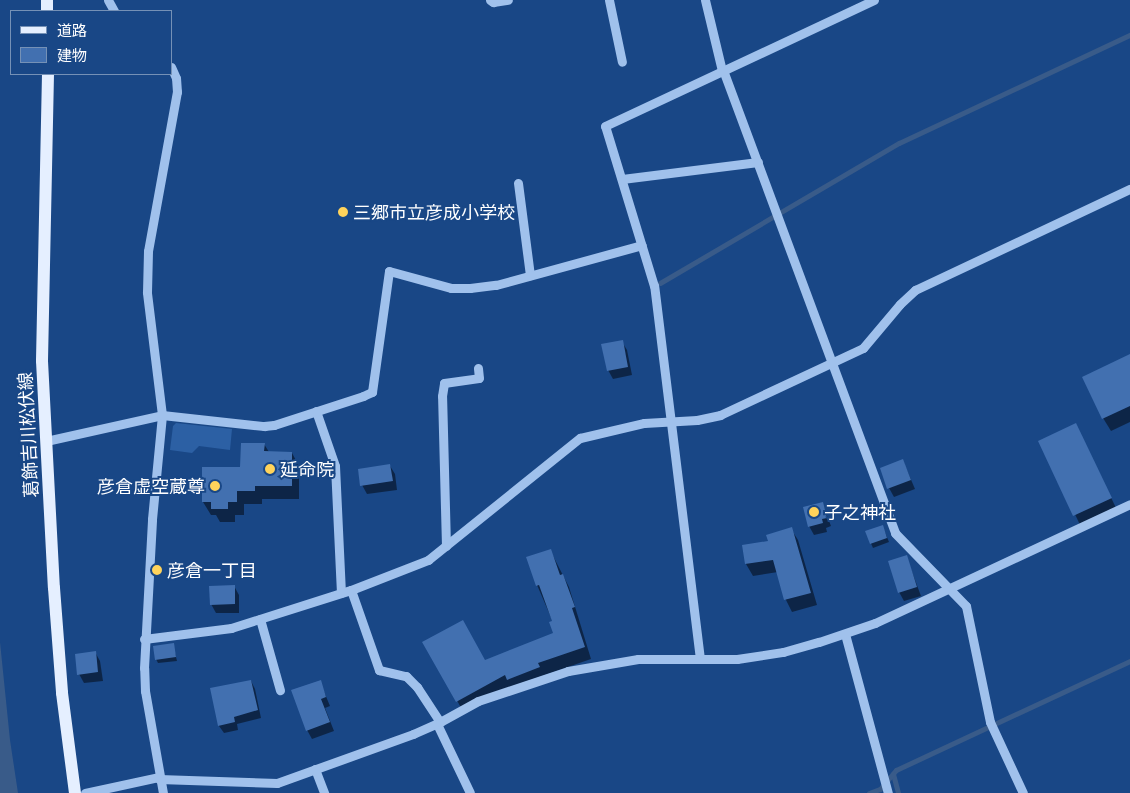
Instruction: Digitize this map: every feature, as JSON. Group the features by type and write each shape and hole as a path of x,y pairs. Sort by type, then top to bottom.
{"main road":[{"name":"葛飾吉川松伏線","path":"48,75 42,361 54,588 62,693 75,793"}],"street":[{"path":"490,0 494,2 508,0"},
{"path":"609,0 622,62"},
{"path":"705,0 722,71 833,362 895,533 966,606 990,722 1023,793"},
{"path":"700,659 654,286 605,126 874,0"},
{"path":"163,793 145,691 144,639 162,415 157,364 148,312 148,251 177,92 176,78 172,68"},
{"path":"622,179 758,162"},
{"path":"518,183 530,275"},
{"path":"144,639 231,628 351,590 428,560 580,438 644,423 720,415 863,348 900,304 915,290 1130,189"},
{"path":"46,442 162,415 264,426 316,411 372,392 389,271 451,288 496,285 642,245"},
{"path":"446,546 442,396 444,383 479,378 478,368"},
{"path":"316,411 335,466 341,593"},
{"path":"85,793 159,778 276,783 439,723 478,700 592,665 638,659 737,659 784,652 845,634 951,589 1130,504"},
{"path":"351,590 379,670 406,676 417,687 439,723 470,793"},
{"path":"260,618 280,690"},
{"path":"845,634 888,793"},
{"path":"315,769 324,793"}],"shaded area":[{"path":"176,423 232,429 230,450 199,446 192,453 170,450 173,426"},
{"path":"0,642 10,740 18,793 0,793"}],"building":[{"path":"623,340 628,367 607,371 601,344"},
{"path":"1130,354 1130,406 1102,419 1082,377"},
{"path":"1076,423 1112,498 1073,516 1038,441"},
{"path":"241,443 265,443 264,451 292,452 292,486 255,486 255,491 237,491 237,502 228,502 228,509 211,509 211,502 202,502 202,467 240,467"},
{"path":"903,459 911,480 887,489 880,468"},
{"path":"390,464 393,481 360,486 358,469"},
{"path":"823,502 827,518 822,519 823,523 808,527 803,507"},
{"path":"883,525 887,538 870,544 865,531"},
{"path":"792,527 811,593 784,600 773,560 745,564 742,545 768,541 766,535"},
{"path":"551,549 560,575 563,574 575,607 572,608 585,647 538,663 540,667 507,680 505,675 456,702 422,642 463,620 485,660 553,633 549,622 552,621 539,585 536,586 526,557"},
{"path":"907,555 917,587 898,593 888,561"},
{"path":"235,585 235,604 210,605 209,586"},
{"path":"174,643 176,657 155,660 153,646"},
{"path":"96,651 98,672 77,675 75,654"},
{"path":"251,680 258,710 234,717 235,722 218,726 210,688"},
{"path":"321,680 326,697 321,699 330,722 306,731 291,690"}],"waterway":[{"path":"660,283 899,143 1130,35"},
{"path":"869,793 880,789 896,770 1130,661"},
{"path":"893,774 898,793"}],"place":[{"name":"三郷市立彦成小学校","path":"343,212"},
{"name":"延命院","path":"270,469"},
{"name":"彦倉虚空蔵尊","path":"215,486"},
{"name":"子之神社","path":"814,512"},
{"name":"彦倉一丁目","path":"157,570"}]}
